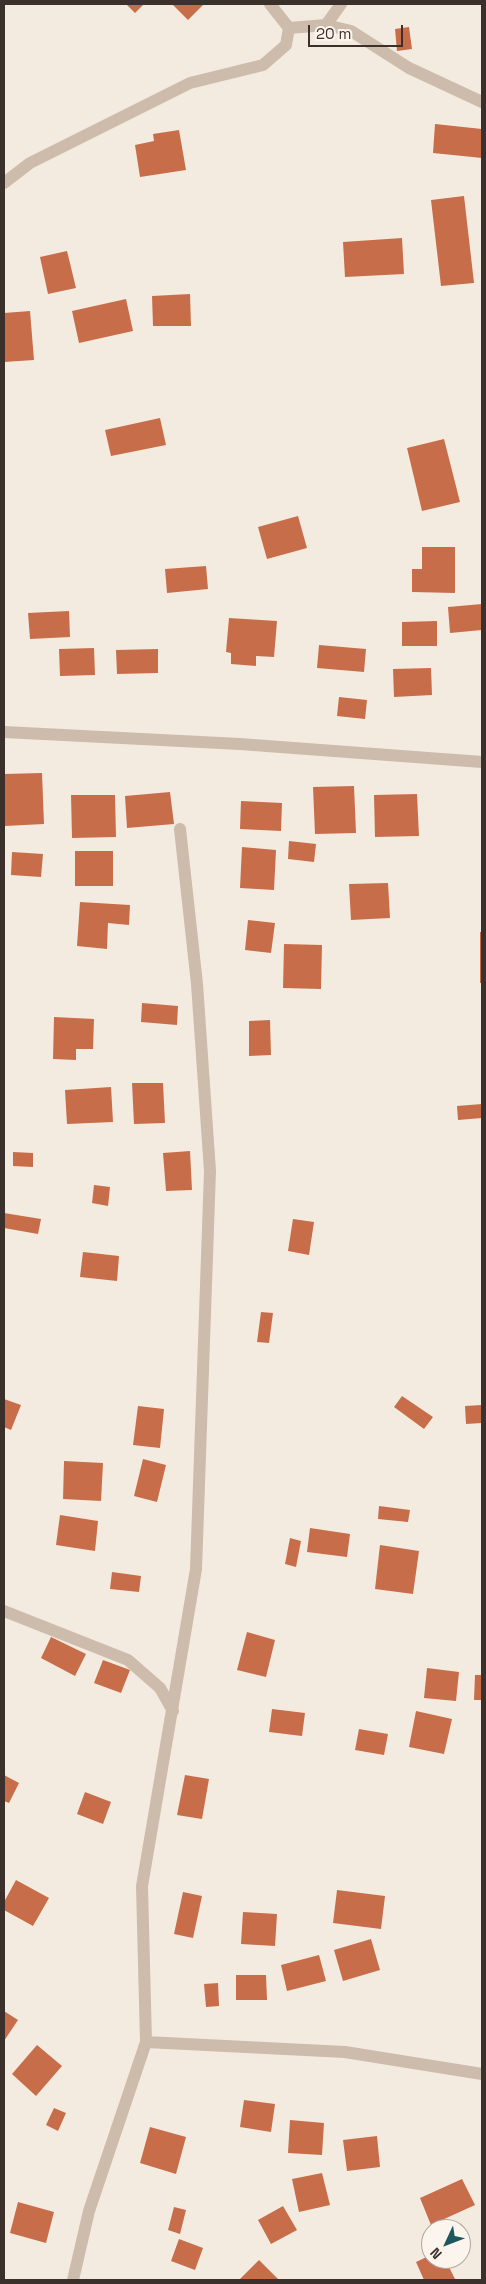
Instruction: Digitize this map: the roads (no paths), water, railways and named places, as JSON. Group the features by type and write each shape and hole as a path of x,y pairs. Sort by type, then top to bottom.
{"street":[{"path":"4,183 30,163 190,83 262,65 286,44 289,28 270,4"},
{"path":"326,25 340,4"},
{"path":"289,28 326,25 351,31 409,68 482,102"},
{"path":"4,732 240,744 482,762"},
{"path":"73,2280 89,2211 146,2042 142,1886 196,1569 210,1171 197,984 180,829"},
{"path":"4,1611 128,1660 160,1688 173,1711"},
{"path":"146,2042 345,2052 482,2074"}]}
